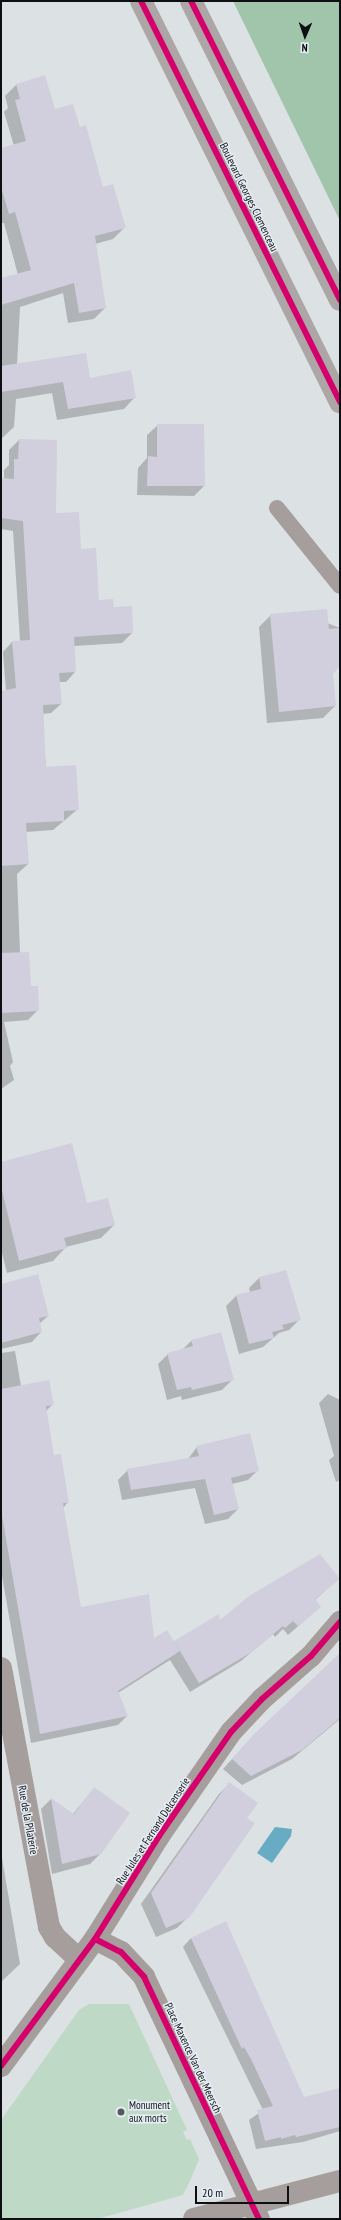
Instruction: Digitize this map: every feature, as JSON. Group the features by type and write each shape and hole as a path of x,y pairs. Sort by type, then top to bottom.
{"main road":[{"name":"Boulevard Georges Clemenceau","path":"141,1 340,402"},
{"path":"191,1 340,300"}],"street":[{"name":"Rue Jules et Fernand Delcenserie","path":"1,2066 95,1939 159,1836 231,1732 262,1699 310,1656 340,1622"},
{"name":"Rue de la Pilaterie","path":"1,1668 49,1927 55,1938 79,1959"},
{"name":"Place Maxence Van der Meersch","path":"95,1939 121,1952 144,1977 255,2212"},
{"path":"194,2219 255,2212 340,2181"}],"lane":[{"path":"277,508 340,586"}],"green space":[{"path":"233,1 340,1 340,221"},
{"path":"89,2004 129,2004 187,2130 183,2132 187,2140 190,2139 199,2159 190,2181 183,2195 97,2219 1,2219 1,2120 79,2010"}],"water":[{"path":"275,1827 292,1829 291,1836 272,1863 257,1853"}],"building":[{"path":"45,75 55,109 73,104 80,127 86,125 103,187 113,184 126,228 95,236 106,308 79,313 74,283 1,305 1,278 31,270 15,212 9,214 1,187 1,148 26,141 15,100 20,99 16,84"},
{"path":"86,353 90,378 131,370 136,398 68,409 63,382 1,392 1,366"},
{"path":"157,424 204,424 205,486 147,486 148,456 157,457"},
{"path":"19,439 57,440 56,513 79,512 81,549 96,548 99,600 113,599 114,607 132,606 133,633 74,637 76,672 59,673 62,704 43,705 46,767 76,765 79,810 64,811 64,821 26,823 29,864 1,866 1,691 16,688 12,641 30,640 23,521 1,518 1,478 14,479 14,459 18,459"},
{"path":"327,609 329,629 340,628 340,666 333,674 336,706 279,712 270,614"},
{"path":"29,952 31,986 38,986 39,1011 1,1013 1,953"},
{"path":"72,1143 87,1203 108,1198 115,1225 64,1238 67,1248 19,1261 1,1186 1,1162"},
{"path":"286,1270 301,1320 282,1325 284,1329 272,1332 274,1338 249,1344 236,1295 261,1289 259,1277"},
{"path":"38,1274 49,1316 39,1318 42,1332 1,1343 1,1284"},
{"path":"221,1332 234,1380 192,1390 191,1387 177,1390 167,1353 193,1346 191,1340"},
{"path":"49,1380 54,1405 46,1406 54,1455 61,1454 69,1503 63,1503 81,1607 149,1594 154,1638 167,1630 180,1651 118,1691 128,1716 40,1734 1,1510 1,1389"},
{"path":"250,1433 259,1471 231,1478 239,1509 214,1515 205,1479 131,1490 127,1469 199,1456 196,1446"},
{"path":"320,1554 340,1579 315,1599 321,1607 298,1626 293,1621 285,1628 283,1626 252,1652 199,1683 174,1641 219,1614 220,1620 249,1596"},
{"path":"340,1653 340,1718 302,1750 251,1776 232,1759 254,1734"},
{"path":"229,1782 258,1803 247,1818 255,1823 189,1918 166,1928 151,1893"},
{"path":"94,1787 130,1813 101,1854 62,1864 51,1798 74,1814"},
{"path":"226,1921 304,2097 340,2088 340,2127 296,2137 295,2135 265,2141 257,2110 273,2106 251,2059 244,2047 242,2049 191,1938"}],"cycle path":[{"path":"141,1 340,402"},
{"path":"191,1 340,300"},
{"path":"1,2066 95,1939 159,1836 231,1732 262,1699 311,1656 340,1622"},
{"path":"95,1939 121,1952 144,1977 259,2219"}],"place":[{"name":"Monument aux morts","path":"121,2112"}]}
